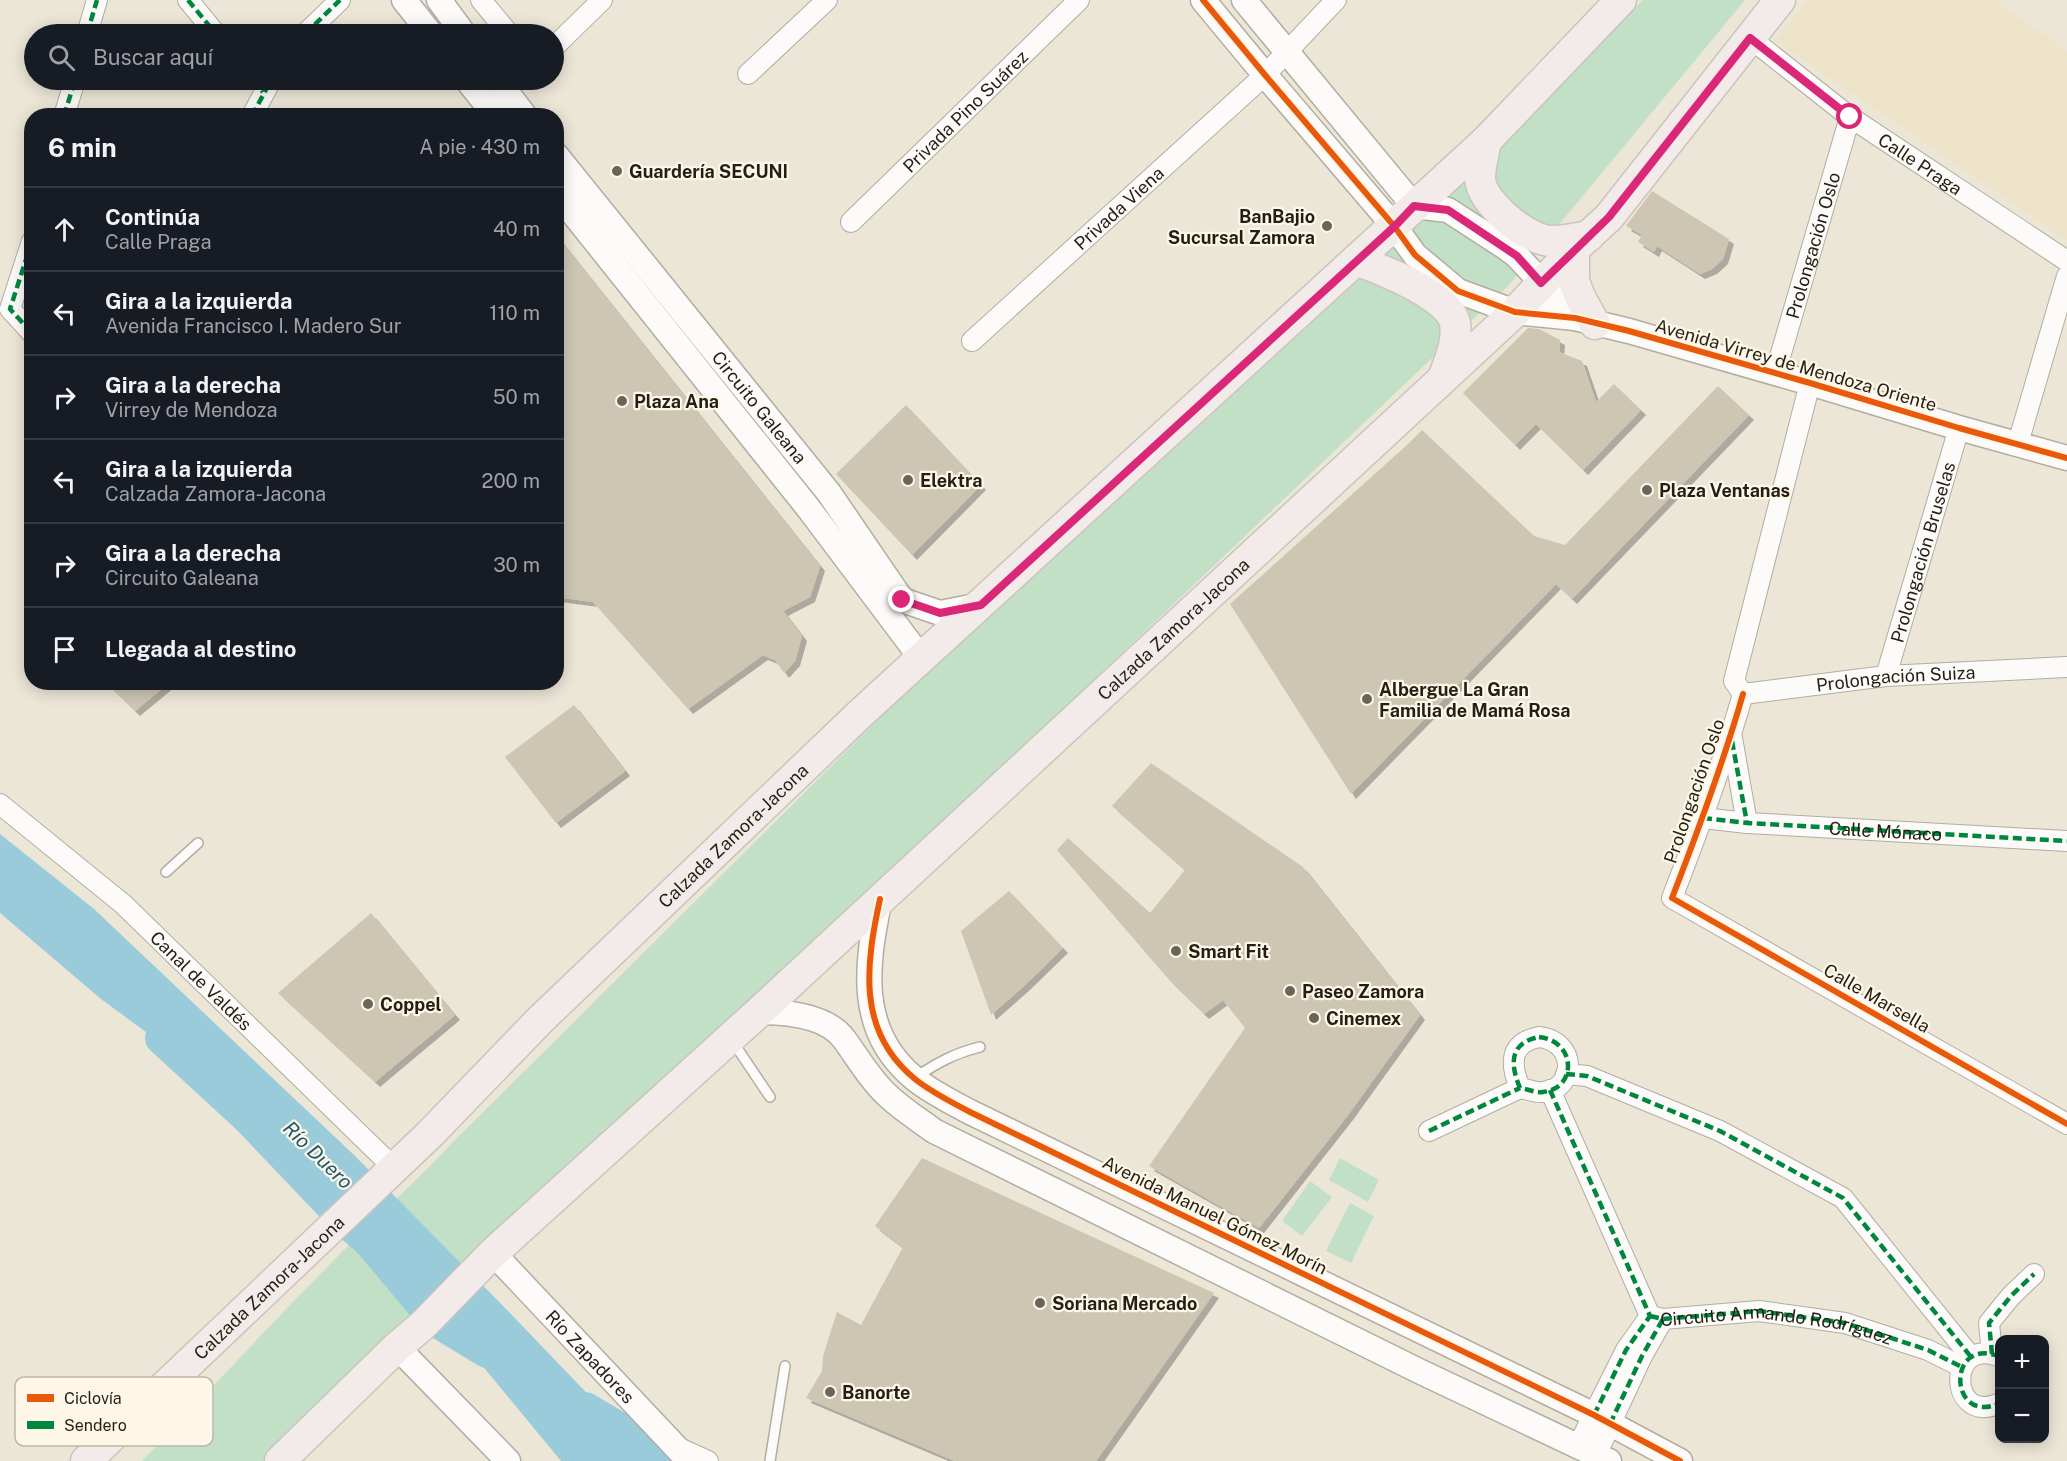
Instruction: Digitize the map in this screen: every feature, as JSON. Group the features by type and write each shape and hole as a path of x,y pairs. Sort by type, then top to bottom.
{"main road":[{"name":"Calzada Zamora-Jacona","path":"175,1377 430,1134 539,1021 921,658 1486,141 1621,0"},
{"name":"Calzada Zamora-Jacona","path":"280,1461 487,1260 759,1012 1515,312 1581,242 1609,217 1780,0"},
{"path":"1486,141 1480,179 1486,196 1507,219 1533,237 1551,242 1581,242 1574,280 1585,321"},
{"path":"1356,260 1384,270 1416,286 1448,309 1454,321 1455,342 1444,376"},
{"name":"Calzada Zamora-Jacona","path":"86,1461 102,1446"}],"street":[{"path":"90,24 97,0"},
{"path":"188,0 208,24"},
{"path":"315,24 340,0"},
{"path":"404,0 423,24"},
{"path":"439,0 457,24"},
{"path":"481,0 501,24"},
{"path":"564,37 602,0"},
{"path":"748,74 827,0"},
{"name":"Privada Pino Suárez","path":"851,222 1079,0"},
{"path":"1203,0 1265,75 1404,216"},
{"path":"1244,0 1287,52 1404,216"},
{"name":"Privada Viena","path":"972,341 1265,75 1336,0"},
{"name":"Calle Praga","path":"1750,38 1850,117 2067,261"},
{"path":"66,108 72,90"},
{"path":"254,108 260,90"},
{"path":"502,95 516,108"},
{"name":"Prolongación Oslo","path":"1775,374 1850,117"},
{"name":"Circuito Galeana","path":"564,165 829,493 902,600 940,613 981,605"},
{"name":"Circuito Galeana","path":"564,202 809,509 921,658"},
{"path":"1404,216 1448,210 1517,256 1541,283 1585,321"},
{"name":"Avenida Virrey de Mendoza Oriente","path":"1404,216 1415,255 1458,291 1515,312 1585,321 1629,331 2067,458"},
{"path":"24,266 10,309 24,324"},
{"path":"2018,443 2067,276"},
{"name":"Prolongación Oslo","path":"1672,898 1703,818 1731,735 1738,688 1810,383"},
{"name":"Prolongación Bruselas","path":"1886,676 1959,428"},
{"path":"809,509 829,493"},
{"name":"Prolongación Suiza","path":"1738,688 1886,676 2067,667"},
{"name":"Prolongación Oslo","path":"1731,735 1747,823"},
{"name":"Canal de Valdés","path":"0,804 123,904 390,1171"},
{"name":"Calle Mónaco","path":"1703,818 1747,823 2067,841"},
{"name":"Calle Marsella","path":"1672,898 2067,1124"},
{"name":"Avenida Manuel Gómez Morín","path":"880,899 870,960 870,994 876,1029 891,1056 914,1078 970,1112 1602,1420 1667,1458"},
{"path":"759,1012 780,1012 806,1017 828,1026 843,1037 867,1074 887,1096 934,1131 1419,1371 1594,1454 1602,1420 1642,1356 1657,1317"},
{"path":"1429,1131 1520,1088 1534,1091 1550,1090 1563,1081 1568,1065 1567,1056 1556,1042 1548,1038 1530,1038 1522,1043 1513,1058 1512,1067 1520,1088"},
{"path":"1566,1074 1587,1076 1720,1131 1843,1198 1967,1362"},
{"name":"Circuito Armando Rodríguez","path":"1550,1090 1657,1317 1759,1311 1845,1323 1967,1362"},
{"name":"Río Zapadores","path":"487,1260 681,1453"},
{"path":"1995,1350 1989,1323 2011,1296 2034,1274"},
{"path":"398,1347 508,1461"},
{"path":"1995,1355 1985,1353 1967,1362 1959,1384 1962,1393 1975,1405 1983,1407 1995,1405"},
{"path":"681,1453 708,1461"}],"lane":[{"path":"166,872 198,843"},
{"path":"730,1038 770,1097"},
{"path":"914,1078 962,1051 980,1047"},
{"path":"770,1461 785,1366"}],"shaded area":[{"path":"1809,0 1994,0 2067,52 2067,241 1775,40"}],"green space":[{"path":"1643,0 1745,0 1509,285 876,887 470,1255 414,1317 268,1461 142,1461 156,1446 213,1446 213,1386 357,1237 941,655 1092,524 1390,251 1425,211"},
{"path":"1340,1158 1379,1180 1368,1202 1329,1180"},
{"path":"1310,1181 1332,1197 1302,1236 1282,1221"},
{"path":"1350,1203 1374,1216 1351,1263 1326,1251"}],"water":[{"name":"Río Duero","path":"0,834 94,909 354,1155 652,1461 561,1461 476,1358 328,1192 214,1082 101,999 0,913"}],"building":[{"path":"1652,191 1729,239 1723,259 1712,269 1700,274 1657,246 1654,252 1638,242 1642,235 1626,226"},
{"name":"Plaza Ana","path":"564,245 820,566 810,597 783,611 802,636 795,661 784,673 775,660 763,655 688,709 593,602 564,598"},
{"path":"1528,328 1539,329 1560,340 1559,352 1582,361 1596,402 1614,384 1641,410 1583,470 1536,424 1515,445 1463,393"},
{"name":"Albergue La Gran Familia de Mamá Rosa","path":"1718,386 1749,415 1572,599 1556,584 1351,794 1230,604 1422,430 1534,536 1565,545"},
{"name":"Elektra","path":"906,405 981,485 912,555 836,474"},
{"path":"113,690 160,690 135,711"},
{"path":"574,705 625,771 556,823 505,757"},
{"name":"Paseo Zamora","path":"1151,763 1303,867 1420,1015 1348,1115 1259,1228 1149,1166 1245,1028 1223,1000 1204,1014 1171,982 1057,850 1068,838 1150,913 1185,870 1112,806"},
{"path":"1009,891 1063,948 991,1015 961,931"},
{"name":"Coppel","path":"371,913 455,1015 375,1082 278,993"},
{"name":"Soriana Mercado","path":"922,1158 1214,1293 1096,1461 955,1461 806,1398 822,1371 823,1356 837,1312 861,1325 903,1247 875,1226"}],"waterway":[{"path":"162,1038 249,1118 350,1224 369,1240 436,1320 487,1351"},
{"path":"585,1409 646,1445 661,1461"}],"marked path":[{"path":"90,24 97,0"},
{"path":"188,0 208,24"},
{"path":"315,24 340,0"},
{"path":"66,108 72,90"},
{"path":"256,108 266,90"},
{"path":"24,266 10,309 24,324"},
{"path":"1732,741 1747,823"},
{"path":"1703,818 1747,823 2067,841"},
{"path":"1539,1037 1551,1040 1560,1047 1566,1055 1568,1065 1567,1074 1562,1083 1554,1089 1543,1092 1520,1088 1514,1063 1517,1049 1529,1040 1539,1037"},
{"path":"1566,1074 1587,1076 1720,1131 1843,1198 1971,1357"},
{"path":"1429,1131 1520,1088"},
{"path":"1550,1090 1650,1316"},
{"path":"1992,1354 1989,1323 2011,1296 2034,1274"},
{"path":"1650,1316 1663,1319 1759,1311 1845,1323 1928,1350 1962,1367"},
{"path":"1594,1415 1626,1350 1650,1316"},
{"path":"1610,1424 1642,1356 1663,1319"},
{"path":"1995,1356 1982,1353 1970,1358 1963,1368 1960,1380 1963,1393 1970,1403 1983,1407 1995,1404"}],"cycle path":[{"path":"1203,0 1394,226 1415,255 1458,291 1515,312 1575,318 1629,331 2067,458"},
{"path":"1743,694 1710,797 1672,898 2067,1124"},
{"path":"880,899 869,972 874,1018 883,1040 896,1060 921,1084 970,1112 1594,1415 1680,1461"}],"place":[{"name":"Guardería SECUNI","path":"617,171"},
{"name":"BanBajio Sucursal Zamora","path":"1327,226"},
{"name":"Plaza Ana","path":"622,401"},
{"name":"Elektra","path":"908,480"},
{"name":"Plaza Ventanas","path":"1647,490"},
{"name":"Albergue La Gran Familia de Mamá Rosa","path":"1367,699"},
{"name":"Smart Fit","path":"1176,951"},
{"name":"Paseo Zamora","path":"1290,991"},
{"name":"Coppel","path":"368,1004"},
{"name":"Cinemex","path":"1314,1018"},
{"name":"Soriana Mercado","path":"1040,1303"},
{"name":"Banorte","path":"830,1392"}],"route":[{"path":"902,600 940,613 981,605 1395,226 1414,206 1448,210 1517,256 1541,283 1609,217 1750,38 1850,117"}]}
